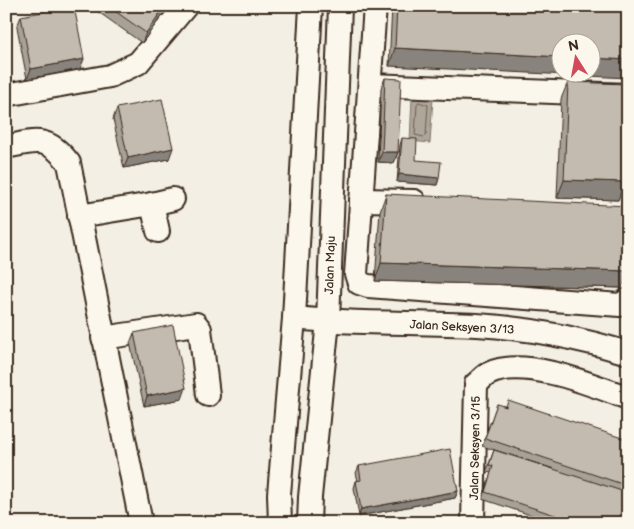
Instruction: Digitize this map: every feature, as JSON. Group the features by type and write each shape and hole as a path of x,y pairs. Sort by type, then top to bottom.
{"street":[{"path":"6,95 110,76 138,63 186,6"},
{"path":"280,523 279,494 294,318 311,6"},
{"name":"Jalan Maju","path":"310,523 310,497 328,321 340,6"},
{"path":"375,6 356,274 360,284 620,305 628,300"},
{"path":"368,85 628,95"},
{"path":"6,147 36,140 57,148 69,163 140,523"},
{"path":"361,200 436,201"},
{"path":"79,216 163,201 158,231"},
{"path":"325,345 346,328 358,323 330,281"},
{"name":"Jalan Seksyen 3/13","path":"294,318 358,323 479,325 559,334 628,353"},
{"path":"103,338 196,324 200,329 208,395"},
{"name":"Jalan Seksyen 3/15","path":"473,523 476,384 488,374 510,369 546,370 628,398"}],"water":[{"path":"412,97 433,98 430,143 410,141"}],"building":[{"path":"74,6 84,59 31,69 21,16"},
{"path":"108,6 165,6 146,33"},
{"path":"397,6 628,6 628,60 602,59 602,32 552,32 552,56 395,48"},
{"path":"385,78 401,79 398,152 382,152"},
{"path":"568,82 628,84 625,182 564,180"},
{"path":"162,99 173,148 128,158 117,108"},
{"path":"402,138 417,139 416,160 441,162 439,178 399,174"},
{"path":"386,194 628,206 628,271 381,263"},
{"path":"173,325 186,388 147,396 134,333"},
{"path":"508,400 628,440 628,486 485,438 497,404 506,407"},
{"path":"450,449 458,491 361,509 356,481 361,480 359,466"},
{"path":"494,450 628,493 628,523 579,523 485,492 493,466 489,465"}]}
